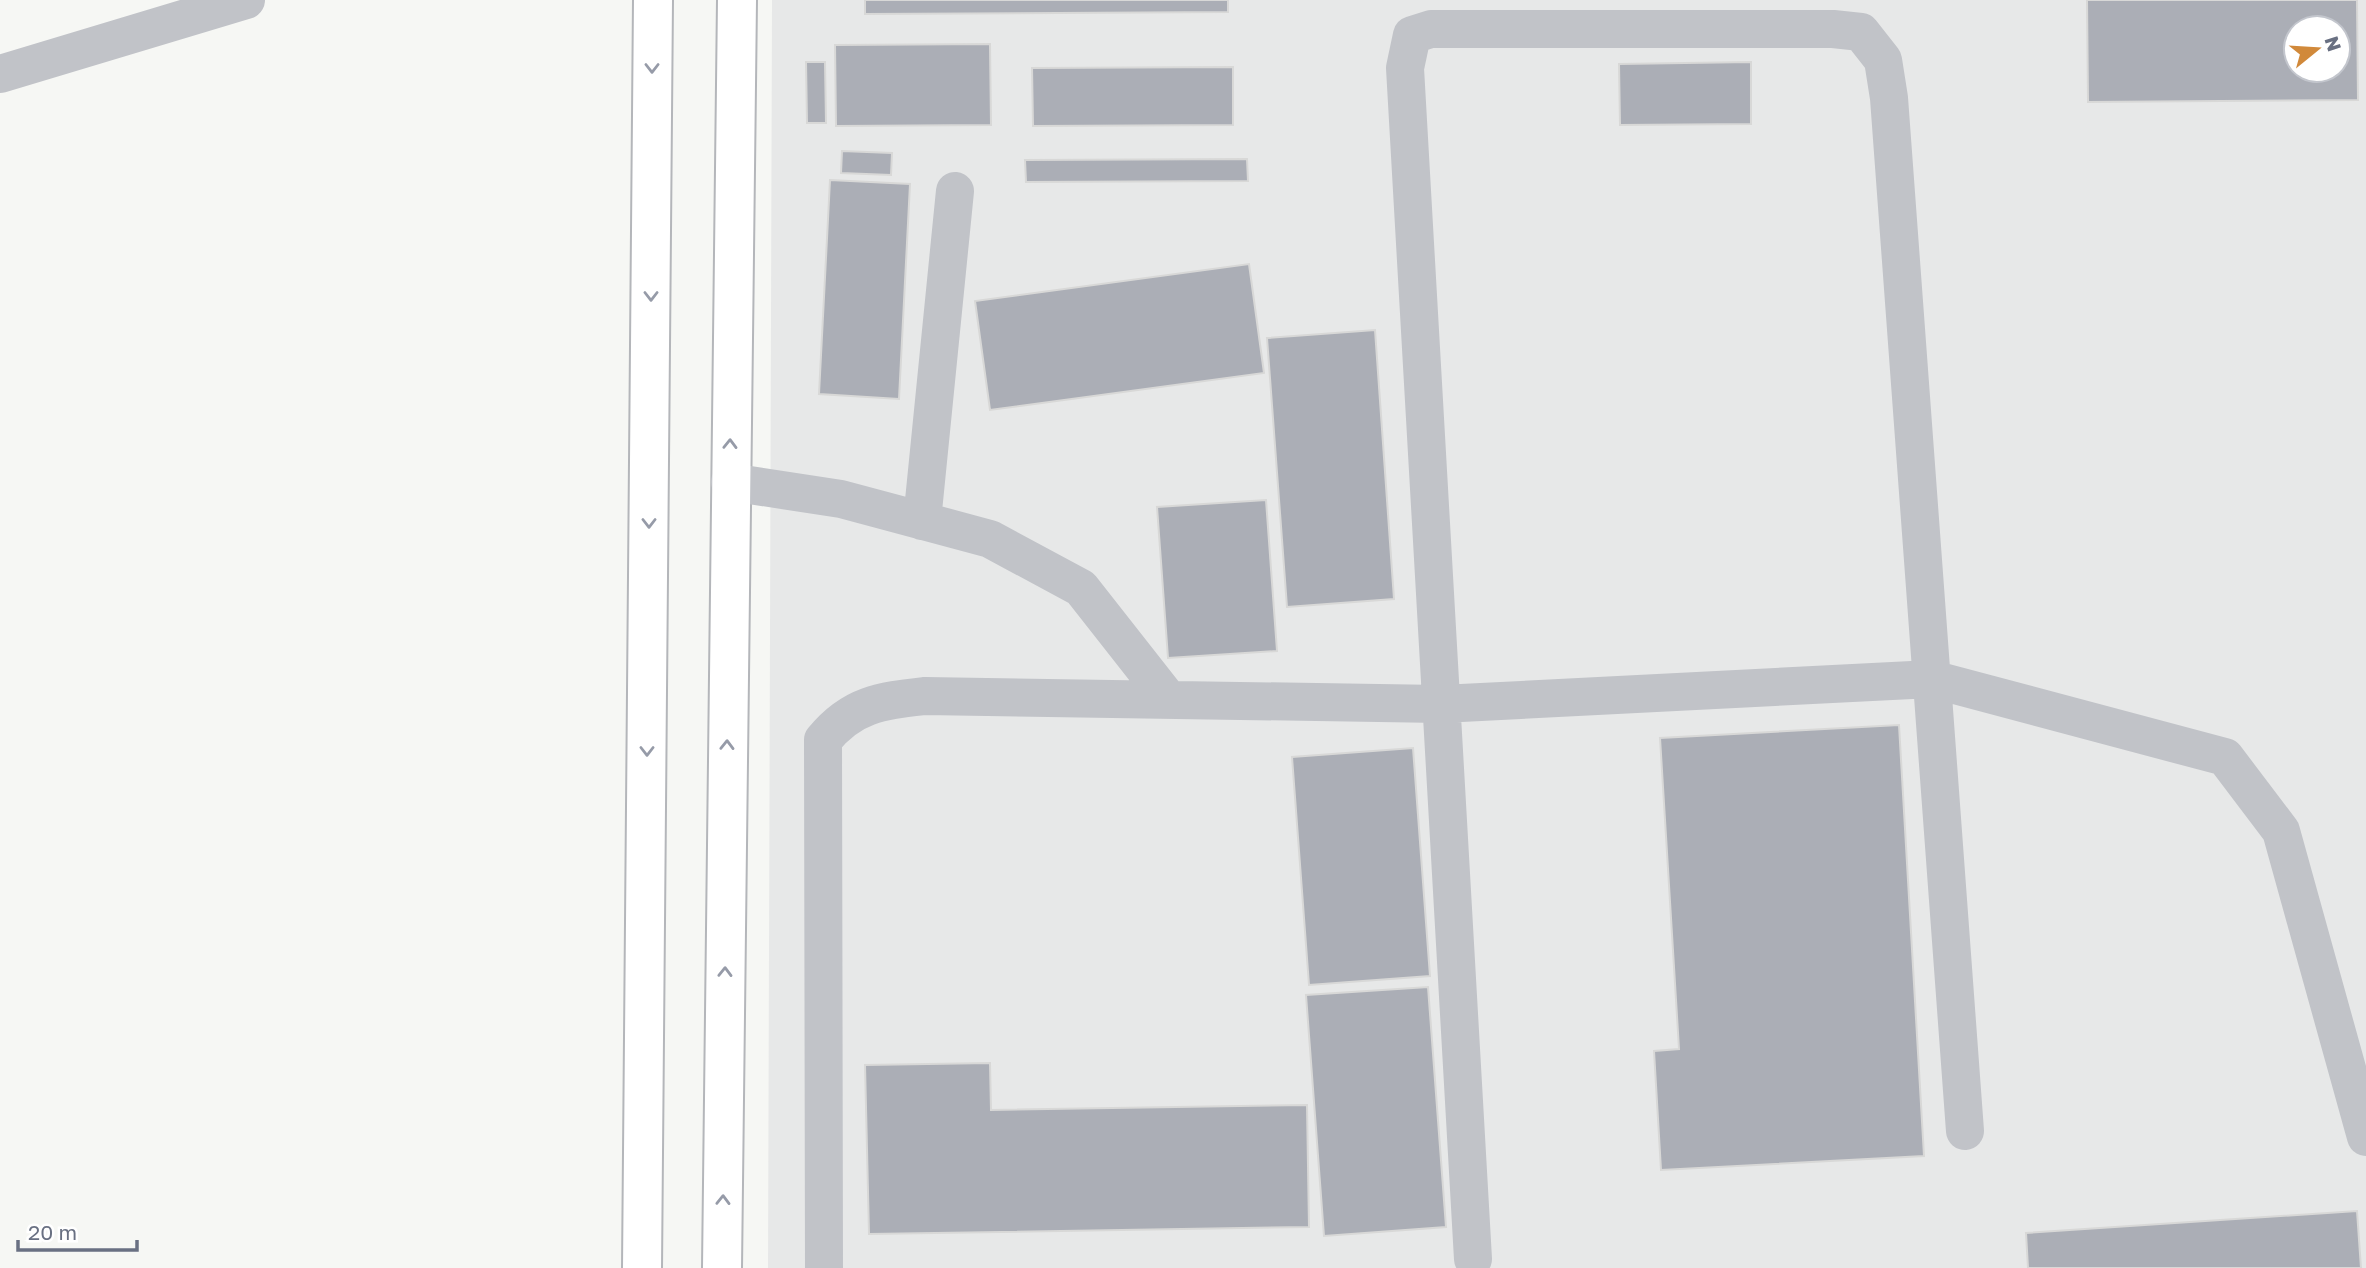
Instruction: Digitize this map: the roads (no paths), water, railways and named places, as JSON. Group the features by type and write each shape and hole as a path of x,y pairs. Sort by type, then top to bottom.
{"highway":[{"path":"642,1268 653,0"},
{"path":"722,1268 737,0"}],"street":[{"path":"0,74 246,0"},
{"path":"1473,1259 1405,68 1412,35 1431,29 1833,29 1861,32 1883,61 1889,98 1965,1132"},
{"path":"922,521 955,191"},
{"path":"730,482 841,499 990,539 1081,588 1169,700"},
{"path":"824,1268 823,740 839,720 875,702 925,696 1441,705 1932,678 2225,757 2281,831 2366,1137"}]}
